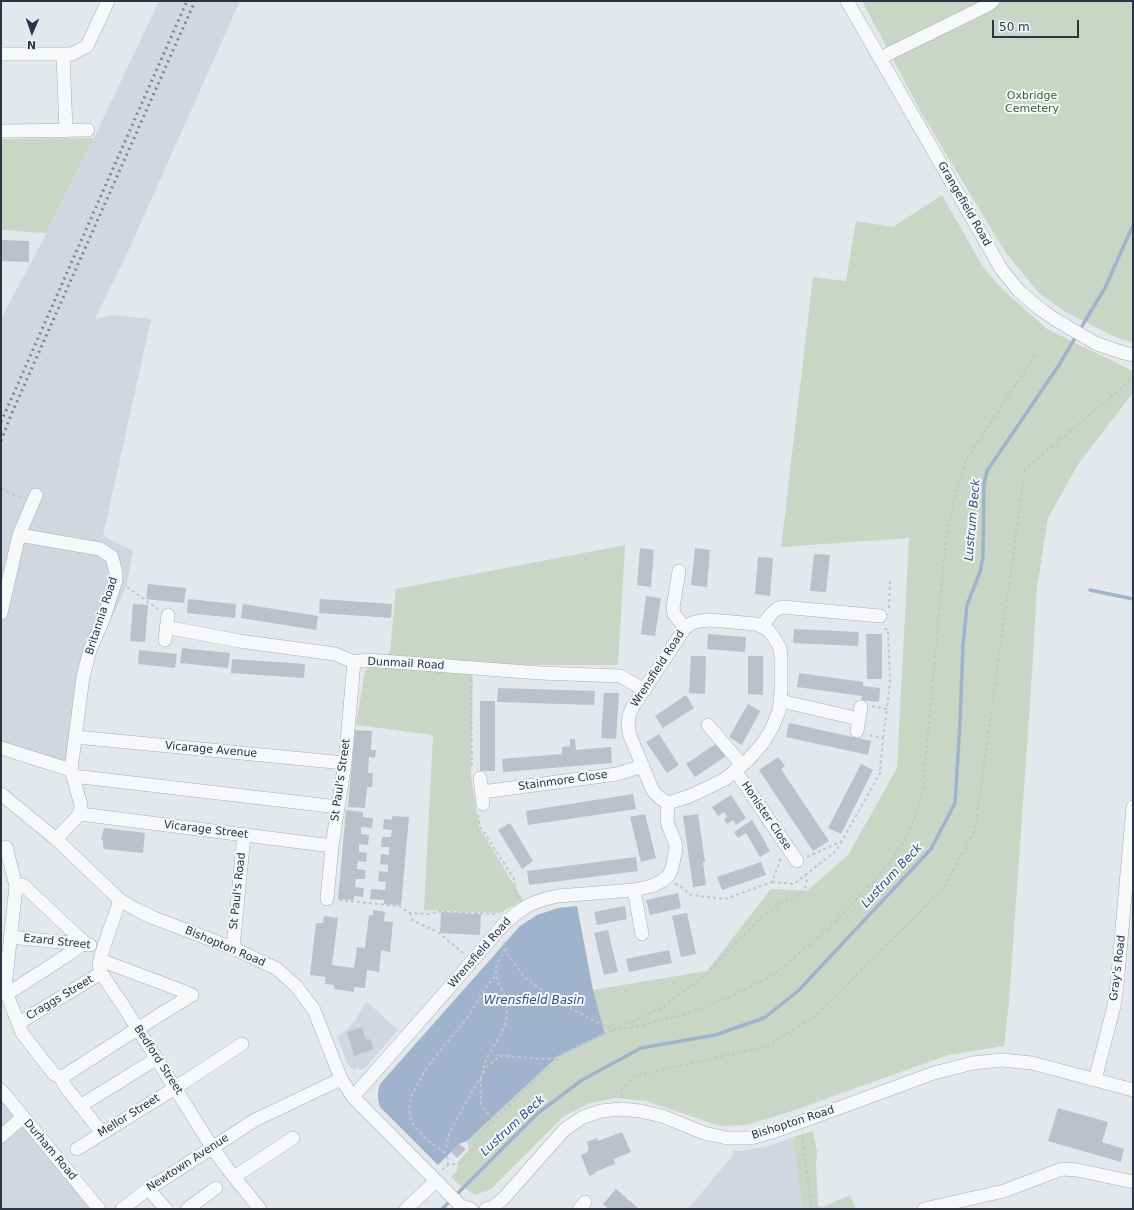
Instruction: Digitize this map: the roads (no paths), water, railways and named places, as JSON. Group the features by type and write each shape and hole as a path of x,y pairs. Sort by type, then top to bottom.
{"street":[{"path":"1,54 72,54 87,46 108,1"},
{"name":"Grangefield Road","path":"847,1 1002,270 1019,291 1040,309 1066,327 1097,344 1133,355"},
{"path":"880,58 988,5 993,1"},
{"path":"63,54 66,131"},
{"path":"1,131 88,130"},
{"path":"1,613 19,535 32,497"},
{"name":"Britannia Road","path":"19,535 100,549 112,557 116,573 116,580 103,620 90,650 83,677 72,773 81,805 80,814"},
{"path":"679,571 673,608 674,614 685,628"},
{"path":"668,803 690,796 725,778 739,768 763,744 776,720 781,701 780,648 773,636 762,626 772,613 783,607 879,617"},
{"name":"Wrensfield Road","path":"353,1097 496,933 518,912 531,904 558,896 634,890 652,886 662,881 669,875 676,849 675,842 668,825 668,803 653,791 630,736 628,725 629,716 632,708 685,628 692,623 710,620 749,622 762,626"},
{"name":"Dunmail Road","path":"166,628 239,641 335,654 354,662 368,660 540,673 617,675 644,690"},
{"name":"St Paul's Street","path":"327,899 332,846 345,763 354,662"},
{"path":"781,701 859,719"},
{"name":"Honister Close","path":"708,725 739,768 786,846 797,861"},
{"name":"Vicarage Avenue","path":"76,737 345,763"},
{"path":"1,748 72,773 338,807"},
{"name":"Stainmore Close","path":"480,778 483,798 617,774 643,766"},
{"name":"Bishopton Road","path":"1,794 56,839 120,900 154,918 233,948 277,969 296,986 314,1010 341,1079 353,1097 446,1192 466,1207"},
{"name":"Gray's Road","path":"1095,1080 1114,1006 1117,985 1130,889 1129,845 1133,807"},
{"path":"56,839 80,814"},
{"name":"Vicarage Street","path":"80,814 332,846"},
{"name":"St Paul's Road","path":"233,948 244,835"},
{"path":"6,847 16,886 5,988 7,994 22,1033 53,1073 61,1078 65,1086 102,1134"},
{"path":"7,994 85,944 23,885 16,886"},
{"path":"634,890 642,934"},
{"path":"61,1078 137,1029 192,996 175,988 101,967 104,946 120,900"},
{"name":"Ezard Street","path":"10,937 104,946"},
{"name":"Craggs Street","path":"19,1024 101,967"},
{"name":"Bedford Street","path":"101,967 137,1029 212,1147 260,1209"},
{"name":"Mellor Street","path":"77,1149 242,1044"},
{"path":"80,1106 156,1059"},
{"name":"Bishopton Road","path":"486,1209 493,1207 503,1199 564,1130 583,1117 601,1111 640,1111 662,1116 704,1133 727,1138 751,1138 776,1131 934,1073 973,1063 1002,1060 1032,1064 1133,1090"},
{"name":"Newtown Avenue","path":"122,1209 148,1189 259,1118 341,1079"},
{"name":"Durham Road","path":"1,1090 99,1209"},
{"path":"1,1136 23,1117"},
{"path":"234,1177 293,1138"},
{"path":"924,1209 1004,1192 1062,1169 1077,1170 1133,1182"},
{"path":"406,1209 434,1180"},
{"path":"186,1209 216,1188"},
{"path":"148,1189 166,1209"}],"water":[{"name":"Wrensfield Basin","path":"577,906 593,990 605,1034 558,1056 467,1141 459,1144 438,1165 380,1107 378,1092 380,1084 520,926 537,915 558,908"}],"waterway":[{"name":"Lustrum Beck","path":"442,1209 538,1113 582,1080 641,1048 715,1035 764,1018 798,991 931,849 955,803 963,645 967,605 980,572 983,557 984,484 987,471 1059,365 1105,288 1133,225"},
{"path":"1090,590 1133,599"}],"railway":[{"path":"1,422 187,1"},
{"path":"1,441 11,415 195,1"}],"park label":[{"name":"Oxbridge Cemetery","path":"1032,102"}]}
